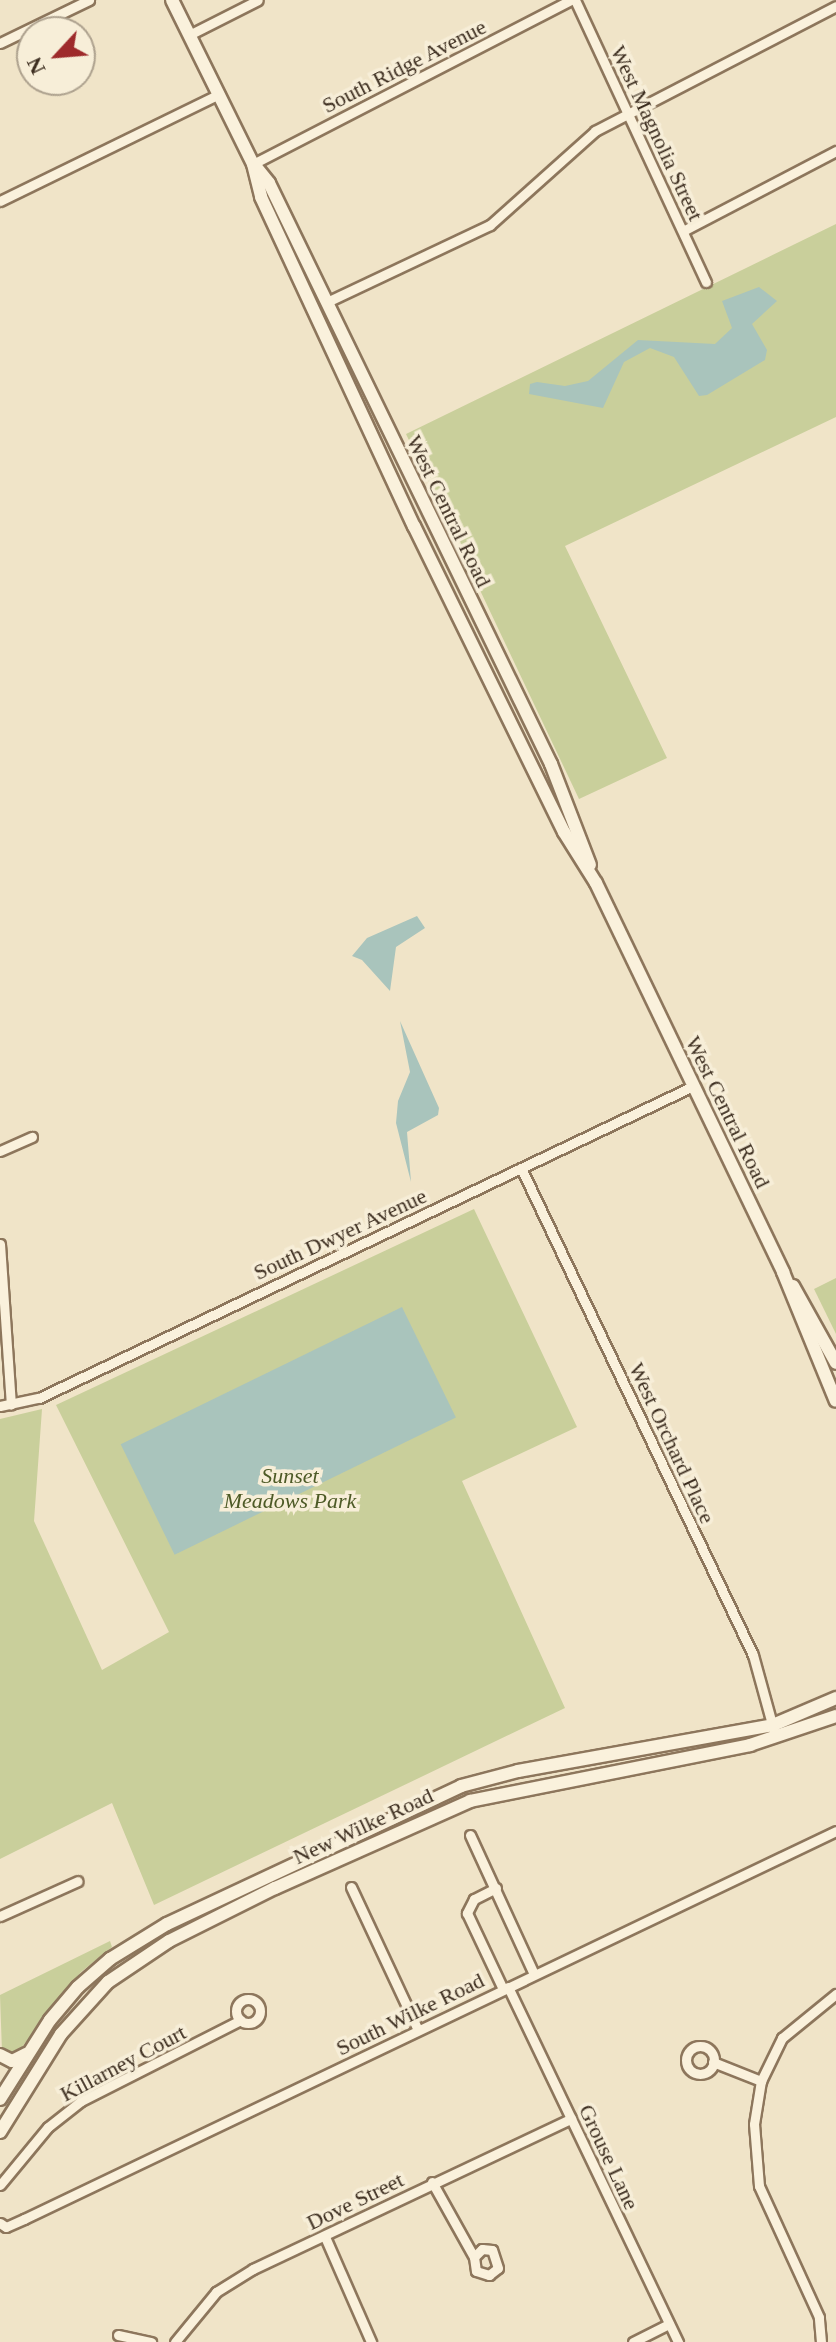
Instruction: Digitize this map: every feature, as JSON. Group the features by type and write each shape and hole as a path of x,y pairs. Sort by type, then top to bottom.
{"main road":[{"name":"West Central Road","path":"172,0 253,164 261,197 414,526 564,832 596,883"},
{"name":"West Central Road","path":"253,164 269,183 551,764 596,883 783,1272 836,1401"},
{"name":"West Central Road","path":"783,1272 836,1363"},
{"name":"New Wilke Road","path":"0,2099 28,2052 78,1987 110,1959 167,1924 436,1797 518,1771 774,1732 836,1698"},
{"name":"New Wilke Road","path":"0,2131 85,2005 137,1959 169,1941 384,1836 470,1801 836,1716"},
{"path":"0,2055 12,2061 28,2052"},
{"path":"0,2118 0,2131"}],"street":[{"path":"0,43 89,0"},
{"path":"189,35 258,0"},
{"name":"West Magnolia Street","path":"573,0 706,282"},
{"name":"South Ridge Avenue","path":"253,164 573,0"},
{"path":"327,302 503,217 578,143 836,6"},
{"path":"0,201 219,94"},
{"path":"683,231 836,151"},
{"name":"South Dwyer Avenue","path":"0,1406 39,1398 693,1086"},
{"path":"0,1151 32,1137"},
{"name":"West Orchard Place","path":"521,1168 753,1655 774,1732"},
{"path":"0,1244 11,1405"},
{"name":"South Wilke Road","path":"0,2223 6,2227 24,2219 836,1831"},
{"path":"470,1835 534,1974"},
{"path":"0,1916 78,1881"},
{"path":"351,1887 418,2030"},
{"name":"Grouse Lane","path":"496,1888 474,1899 467,1913 571,2119 678,2342"},
{"path":"821,2342 815,2309 759,2186 754,2124 761,2081 782,2038 836,1994"},
{"name":"Killarney Court","path":"0,2185 48,2127 81,2101 241,2020"},
{"path":"713,2062 761,2081"},
{"name":"Dove Street","path":"175,2342 216,2292 432,2182 571,2119"},
{"path":"432,2182 474,2257"},
{"path":"325,2237 371,2342"},
{"path":"633,2342 669,2324"},
{"path":"118,2335 151,2342"}],"green space":[{"path":"836,224 836,417 565,546 667,758 579,799 406,434"},
{"name":"Sunset Meadows Park","path":"474,1209 577,1427 462,1481 565,1708 154,1905 112,1803 0,1859 0,1419 42,1409 34,1521 102,1670 169,1632 56,1405"},
{"path":"836,1278 836,1334 814,1289"},
{"path":"110,1941 112,1947 81,1972 18,2052 2,2052 0,1995"}],"water":[{"path":"759,287 777,301 752,324 767,350 765,360 707,395 699,396 674,357 650,348 624,362 603,408 529,394 530,384 537,382 565,386 588,381 638,340 715,344 732,328 722,301"},
{"path":"417,916 425,928 396,947 390,991 362,960 352,956 367,938"},
{"path":"400,1021 439,1108 438,1115 407,1132 411,1182 396,1123 398,1101 410,1072"},
{"path":"402,1307 456,1418 175,1555 121,1444"}]}
